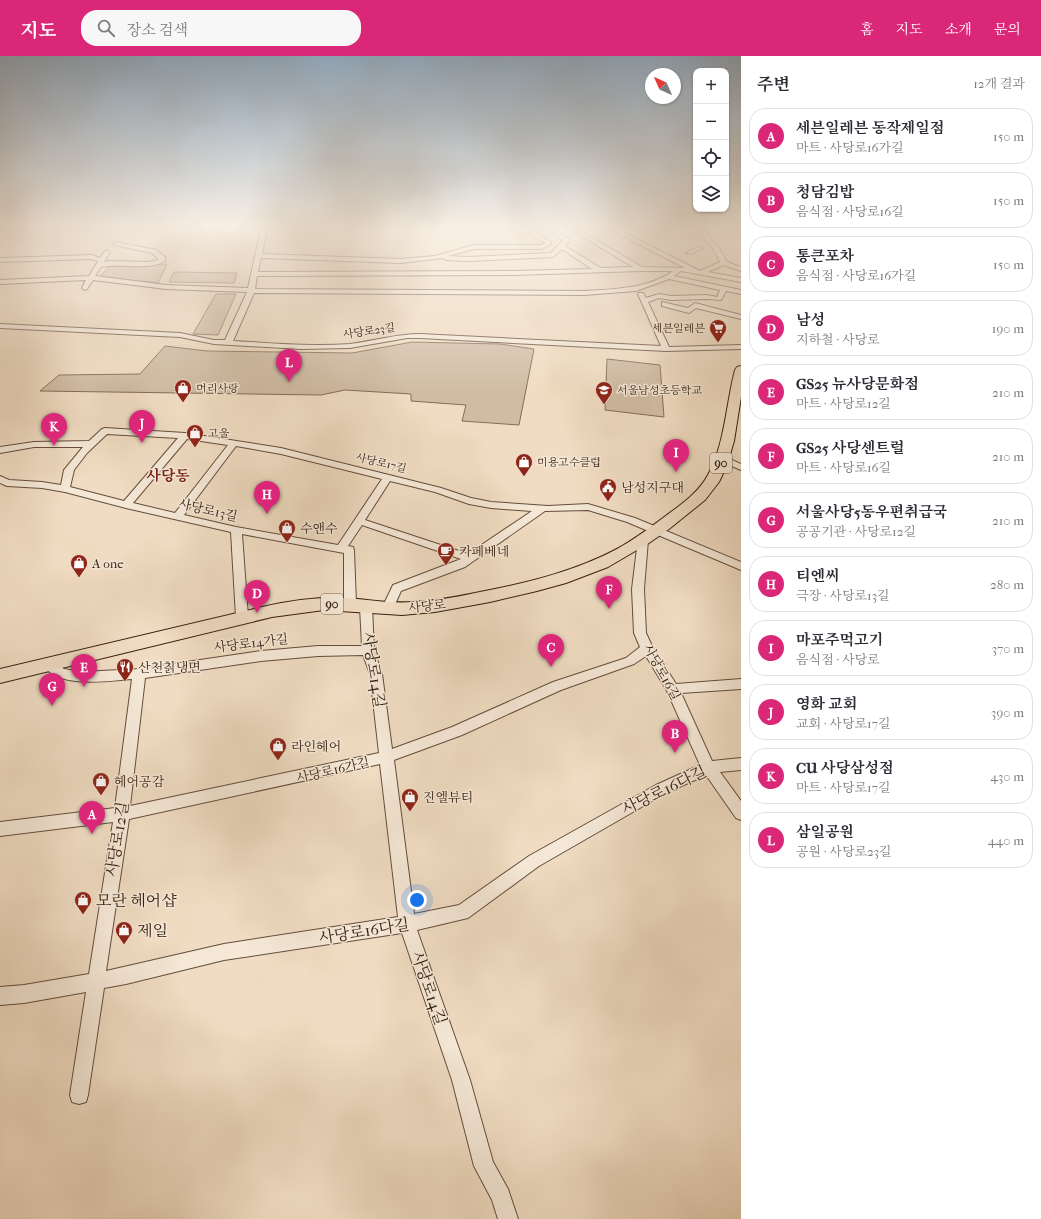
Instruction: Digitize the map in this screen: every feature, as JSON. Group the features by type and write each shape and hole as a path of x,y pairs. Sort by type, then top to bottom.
{"main road":[{"name":"사당로","path":"0,676 242,617 302,606 358,606 388,608 441,605 536,586 575,575 607,562 650,536 700,496 716,476 728,443 737,407 741,370"}],"street":[{"path":"85,288 88,283"},
{"path":"135,283 166,287 239,289 251,291 404,283"},
{"path":"228,343 253,283"},
{"path":"447,283 584,293 636,289 652,283"},
{"path":"698,283 741,292"},
{"path":"636,289 643,296 666,349"},
{"path":"644,301 659,296 671,298 707,297 719,299 724,289"},
{"path":"664,304 690,311 695,305 741,317"},
{"name":"사당로23길","path":"0,326 180,335 214,342 301,347 350,346 407,336 666,349 741,347"},
{"name":"사당로17길","path":"0,450 10,447 94,441 105,431 185,436 234,443 281,451 438,490 469,501 491,505 543,508 548,510 588,507 631,520 650,536 740,565"},
{"path":"126,506 185,436"},
{"path":"65,489 69,470 94,441"},
{"path":"177,517 234,443"},
{"path":"723,459 741,467"},
{"path":"358,606 349,550 341,549 388,477"},
{"path":"0,492 4,481"},
{"name":"사당로13길","path":"4,481 65,489 126,506 236,530 341,549"},
{"path":"388,608 397,588 461,564 543,508"},
{"path":"359,521 469,558"},
{"path":"236,530 242,617"},
{"name":"사당로16길","path":"650,536 638,589 640,633 647,648 673,689 709,767 741,813"},
{"name":"사당로14길","path":"358,606 368,650 376,674 407,924 461,1080 484,1166 501,1196 508,1219"},
{"name":"사당로16가길","path":"0,829 122,814 290,779 386,757 457,731 557,686 630,661 647,648"},
{"name":"사당로14가길","path":"139,674 261,656 318,651 368,650"},
{"path":"49,664 61,672 82,677 139,674"},
{"name":"사당로12길","path":"79,1095 122,814 139,674"},
{"path":"673,689 741,684"},
{"name":"사당로16다길","path":"0,996 24,994 126,976 224,952 407,924 462,912 534,861 661,789 709,767 741,764"}],"shaded area":[{"path":"216,294 236,294 218,335 193,334"},
{"path":"412,342 500,344 534,349 519,425 462,421 466,405 411,401 411,394 345,390 321,395 40,391 59,375 140,374 165,346 207,351 352,353"},
{"path":"607,359 660,365 664,417 605,410"}],"place":[{"name":"세븐일레븐","path":"718,343"},
{"name":"삼일공원","path":"289,382"},
{"name":"머리사랑","path":"183,403"},
{"name":"서울남성초등학교","path":"604,405"},
{"name":"영화 교회","path":"142,443"},
{"name":"CU 사당삼성점","path":"54,446"},
{"name":"고울","path":"195,448"},
{"name":"마포주먹고기","path":"676,472"},
{"name":"미용고수클럽","path":"524,477"},
{"name":"남성지구대","path":"608,502"},
{"name":"티엔씨","path":"267,514"},
{"name":"수앤수","path":"287,543"},
{"name":"카페베네","path":"446,566"},
{"name":"A one","path":"79,578"},
{"name":"GS25 사당센트럴","path":"609,609"},
{"name":"남성","path":"257,613"},
{"name":"통큰포차","path":"551,667"},
{"name":"산천칡냉면","path":"125,682"},
{"name":"GS25 뉴사당문화점","path":"84,687"},
{"name":"서울사당5동우편취급국","path":"52,706"},
{"name":"청담김밥","path":"675,753"},
{"name":"라인헤어","path":"278,761"},
{"name":"헤어공감","path":"101,796"},
{"name":"진엘뷰티","path":"410,812"},
{"name":"세븐일레븐 동작제일점","path":"92,834"},
{"name":"모란 헤어샵","path":"83,915"},
{"name":"제일","path":"124,945"}],"district":[{"name":"사당동","path":"168,476"}]}
